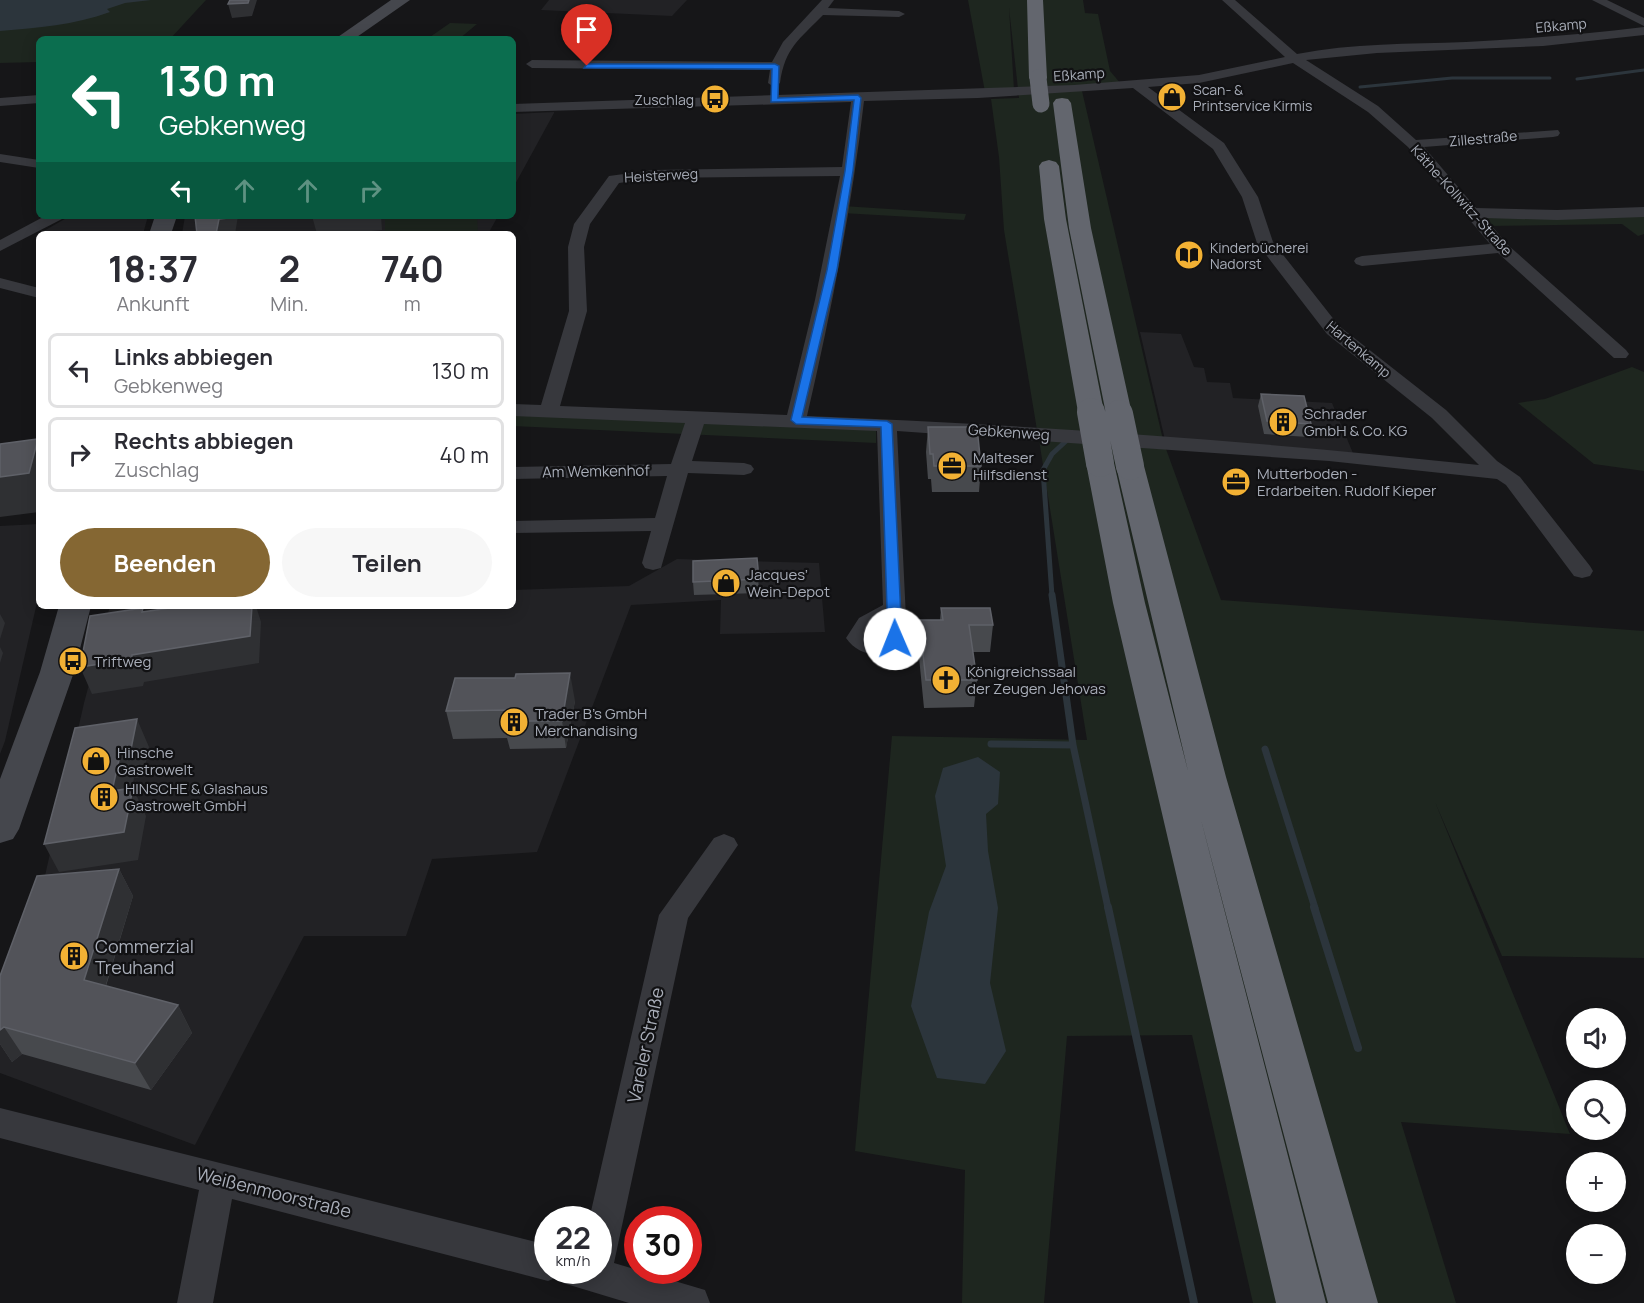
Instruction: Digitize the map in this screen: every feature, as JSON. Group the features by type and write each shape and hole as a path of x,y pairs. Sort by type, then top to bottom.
{"highway":[{"path":"1035,0 1038,78 1052,104 1119,414 1115,465 1129,603 1301,1303"},
{"path":"1044,127 1058,77"},
{"path":"1047,150 1055,219 1091,412 1115,465 1208,777 1353,1303"}],"street":[{"path":"348,36 402,0"},
{"path":"774,100 775,66 787,41 821,11 828,0"},
{"path":"1229,1 1252,0"},
{"path":"1598,0 1644,22"},
{"name":"Käthe-Kollwitz-Straße","path":"1229,1 1294,58 1373,110 1413,144 1502,248 1620,354"},
{"path":"821,11 899,14"},
{"name":"Eßkamp","path":"516,108 1001,93 1137,85 1203,78 1294,58 1361,50 1543,42 1644,31"},
{"path":"532,64 775,66"},
{"name":"Hartenkamp","path":"1137,85 1219,146 1250,197 1265,243 1280,266 1333,330 1439,414 1490,465 1513,481 1582,571"},
{"path":"796,420 830,278 849,171 858,98"},
{"path":"0,102 36,99"},
{"name":"Zillestraße","path":"1413,144 1553,133"},
{"path":"0,158 36,164"},
{"name":"Heisterweg","path":"549,411 578,311 576,247 582,224 614,178 654,174 849,171"},
{"path":"1479,220 1644,212"},
{"path":"0,246 51,219"},
{"path":"1479,220 1644,223"},
{"path":"1362,261 1502,248"},
{"path":"0,283 36,291"},
{"name":"Gebkenweg","path":"516,410 887,424 1318,454 1504,474"},
{"path":"653,563 679,468 697,416"},
{"path":"887,424 894,609"},
{"name":"Am Wemkenhof","path":"516,473 679,468 744,470"},
{"path":"516,527 664,524"},
{"path":"0,829 57,672 74,609"},
{"name":"Vareler Straße","path":"606,1206 674,915 724,845"},
{"name":"Weißenmoorstraße","path":"0,1123 534,1259"},
{"path":"195,1303 219,1178"},
{"path":"612,1276 692,1303"}],"shaded area":[{"path":"0,0 206,0 173,36 36,36 36,62 0,63"},
{"path":"0,0 151,0 125,3 107,9 110,12 69,23 0,31"},
{"path":"549,0 687,0 672,16 541,10"},
{"path":"968,0 1083,0 1085,13 1098,14 1110,71 1121,84 1082,91 1163,440 1037,430 1004,230 999,157 991,99 1019,98 1009,8 1014,90 985,92"},
{"path":"450,23 477,24 463,36 431,36"},
{"path":"554,112 516,183 516,114"},
{"path":"843,206 966,214 964,220 842,213"},
{"path":"1644,212 1644,234 1638,236 1622,224 1484,226 1474,213"},
{"path":"65,219 147,219 144,231 44,231"},
{"path":"184,219 496,219 490,231 182,231"},
{"path":"385,219 477,219 478,231 385,231"},
{"path":"1140,332 1181,334 1194,367 1204,368 1207,382 1230,383 1233,398 1332,403 1355,458 1165,440"},
{"path":"1632,367 1644,372 1644,471 1594,464 1518,403 1545,399"},
{"path":"516,415 876,428 876,443 516,426"},
{"path":"1039,440 1166,449 1221,600 1644,631 1644,958 1502,956 1435,802 1566,1124 1566,1134 1401,1122 1456,1303 1253,1303 1192,1035 1067,1036 1044,1303 962,1303 965,1170 855,1151 892,736 1087,740"},
{"path":"36,524 36,607 0,754 0,526"},
{"path":"677,559 819,563 825,632 720,634 721,600 631,605 537,852 432,859 406,936 304,936 195,1145 0,1073 0,998 42,889 84,703 109,609 516,609 516,590 629,586"},
{"path":"978,757 1000,772 998,804 986,814 988,851 998,908 990,983 1006,1051 985,1084 937,1078 911,1006 929,912 946,866 935,796 943,768"}],"building":[{"path":"230,0 249,0 248,3 228,4"},
{"path":"195,219 219,219 217,231 197,231"},
{"path":"1261,394 1304,396 1311,424 1267,421"},
{"path":"928,427 977,427 981,466 934,466 933,454 930,454"},
{"path":"36,439 29,473 0,477 0,444"},
{"path":"757,558 759,579 693,582 693,561"},
{"path":"941,608 990,608 993,625 969,625 977,680 926,680 919,620 943,620"},
{"path":"136,609 143,609 142,612 162,609 252,609 250,636 132,655 132,659 80,667 90,616"},
{"path":"570,673 562,721 504,721 506,710 446,711 455,678 515,678 516,674"},
{"path":"137,719 131,749 121,751 112,791 133,788 124,832 44,844 75,728"},
{"name":"Commerzial Treuhand","path":"119,869 84,980 178,1005 135,1063 4,1027 0,1030 0,976 37,876"}],"waterway":[{"path":"1577,79 1644,70"},
{"path":"1360,87 1452,78 1550,78"},
{"path":"1052,596 1043,470 1052,454 1066,441"},
{"path":"1052,595 1073,745"},
{"path":"991,744 1073,745"},
{"path":"1073,745 1108,908"},
{"path":"1265,749 1315,908"},
{"path":"1108,907 1194,1303"},
{"path":"1314,907 1358,1048"}],"place":[{"name":"Scan- & Printservice Kirmis","path":"1172,97"},
{"name":"Zuschlag","path":"715,99"},
{"name":"Kinderbücherei Nadorst","path":"1189,255"},
{"name":"Schrader GmbH & Co. KG","path":"1283,422"},
{"name":"Malteser Hilfsdienst","path":"952,466"},
{"name":"Mutterboden - Erdarbeiten. Rudolf Kieper","path":"1236,482"},
{"name":"Jacques’ Wein-Depot","path":"726,583"},
{"name":"Triftweg","path":"73,661"},
{"name":"Königreichssaal der Zeugen Jehovas","path":"946,680"},
{"name":"Trader B's GmbH Merchandising","path":"514,722"},
{"name":"Hinsche Gastrowelt","path":"96,761"},
{"name":"HINSCHE & Glashaus Gastrowelt GmbH","path":"104,797"},
{"name":"Commerzial Treuhand","path":"74,956"}],"route":[{"path":"587,66 775,66 774,100 858,98 849,171 829,286 796,420 887,424 895,639"}]}
